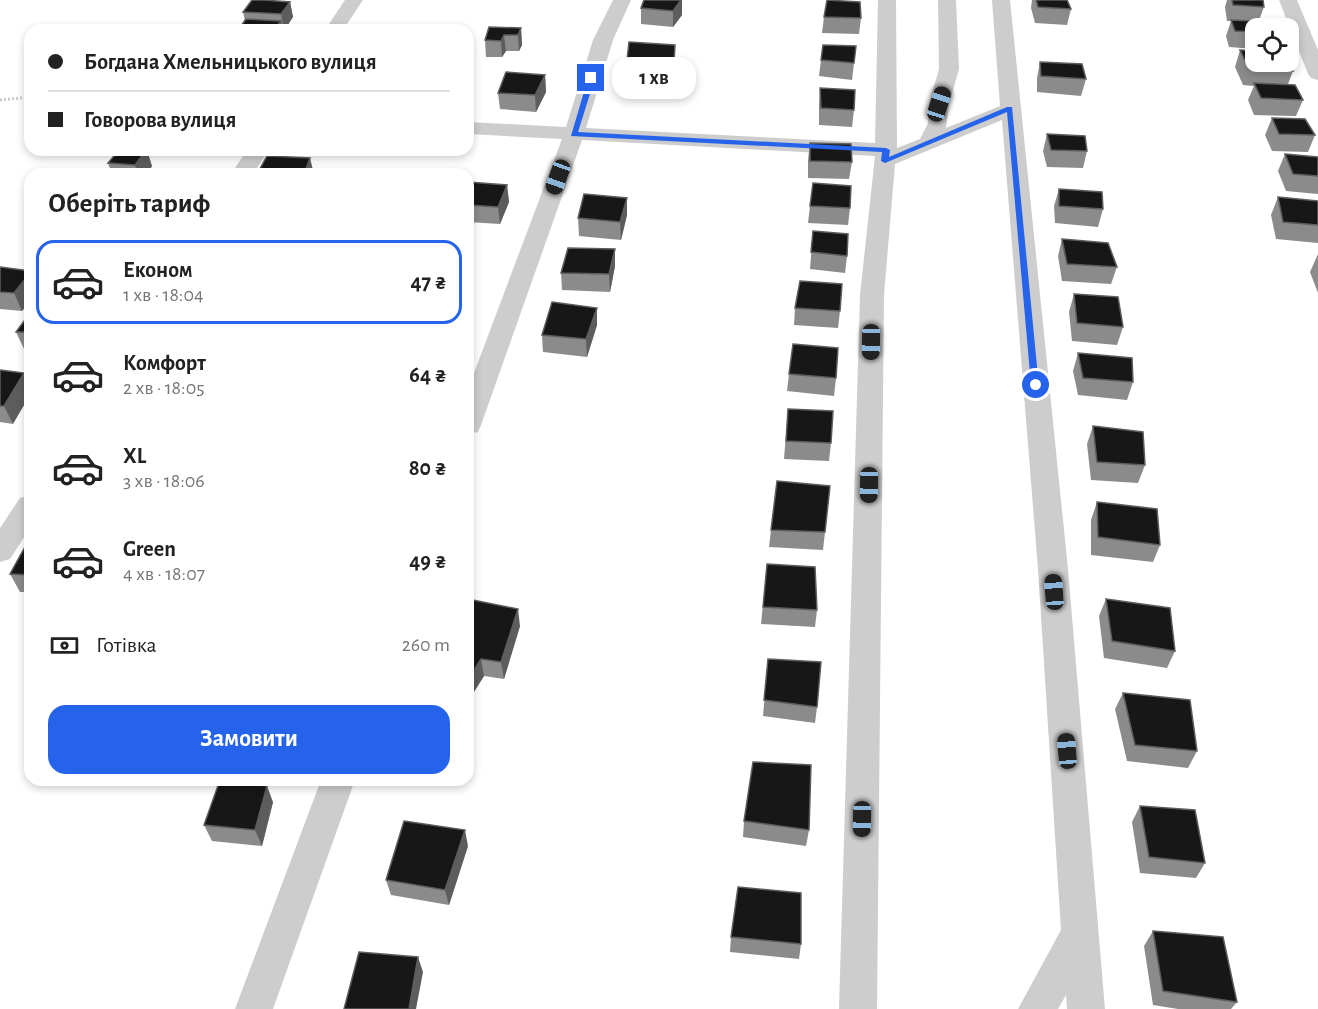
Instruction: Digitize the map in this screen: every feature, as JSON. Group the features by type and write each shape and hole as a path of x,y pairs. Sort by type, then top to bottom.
{"street":[{"path":"338,24 354,0"},
{"path":"474,409 574,134 603,40 622,0"},
{"path":"858,1009 872,295 886,156 887,0"},
{"path":"929,142 938,123 939,104 950,69 946,0"},
{"path":"1001,0 1053,569 1086,1009"},
{"path":"1288,0 1318,74"},
{"path":"474,128 886,156 929,142 1010,108"},
{"path":"0,551 24,514"},
{"path":"254,1009 336,786"},
{"path":"1037,1009 1080,933"}],"path":[{"path":"0,100 24,98"}],"building":[{"path":"252,0 290,2 281,14 243,12"},
{"path":"644,0 681,0 673,11 641,8"},
{"path":"827,0 860,2 861,18 824,17"},
{"path":"1036,0 1067,0 1071,9 1038,7"},
{"path":"1232,0 1263,0 1264,7 1233,5"},
{"path":"246,19 281,21 279,24 242,24"},
{"path":"1231,20 1245,21 1245,31 1235,31"},
{"path":"489,27 521,28 518,35 504,35 501,41 485,40"},
{"path":"629,42 675,45 674,63 627,60"},
{"path":"823,45 856,46 854,63 821,60"},
{"path":"1240,50 1245,50 1245,60"},
{"path":"1040,62 1082,64 1086,79 1041,76"},
{"path":"506,72 545,75 535,95 498,93"},
{"path":"1254,83 1295,85 1303,100 1261,98"},
{"path":"820,88 855,90 854,110 821,108"},
{"path":"1272,118 1305,119 1315,135 1279,134"},
{"path":"1047,134 1085,136 1087,151 1051,150"},
{"path":"810,143 851,144 852,162 810,161"},
{"path":"1285,154 1318,157 1318,176 1293,174"},
{"path":"114,156 142,156 135,165 108,163"},
{"path":"267,156 310,158 306,168 260,168"},
{"path":"474,182 507,185 498,207 474,205"},
{"path":"813,183 851,186 850,208 810,206"},
{"path":"1059,189 1102,192 1103,209 1059,206"},
{"path":"584,194 627,198 620,222 578,218"},
{"path":"1278,197 1318,201 1318,225 1283,222"},
{"path":"813,231 848,234 847,256 811,252"},
{"path":"1062,239 1108,243 1117,267 1067,264"},
{"path":"568,248 615,249 609,274 561,273"},
{"path":"0,267 24,270 24,280 14,293 0,292"},
{"path":"800,281 842,284 840,311 795,308"},
{"path":"1074,294 1118,297 1123,327 1077,323"},
{"path":"552,302 597,308 586,339 542,335"},
{"path":"24,321 24,332 16,332"},
{"path":"793,344 838,348 836,378 789,374"},
{"path":"1078,353 1132,358 1133,382 1083,378"},
{"path":"0,370 24,373 4,406 0,406"},
{"path":"788,409 833,411 831,443 786,441"},
{"path":"1093,426 1143,432 1145,465 1097,462"},
{"path":"777,481 830,486 825,532 771,530"},
{"path":"1097,502 1157,509 1160,545 1098,537"},
{"path":"24,549 24,575 10,574"},
{"path":"767,564 815,567 817,610 763,607"},
{"path":"1106,599 1170,608 1175,651 1112,641"},
{"path":"474,600 518,609 501,662 481,659 474,670"},
{"path":"768,659 821,662 817,707 764,700"},
{"path":"1123,693 1190,700 1197,751 1135,745"},
{"path":"753,762 811,765 809,830 744,821"},
{"path":"218,786 267,786 255,830 204,825"},
{"path":"1140,806 1195,810 1205,863 1149,857"},
{"path":"404,821 465,830 445,890 386,880"},
{"path":"738,887 801,893 801,944 731,937"},
{"path":"1153,931 1223,937 1237,1002 1163,991"},
{"path":"359,952 418,957 409,1009 344,1009"}],"route":[{"path":"591,78 574,134 886,150 885,161 1010,108 1036,385"}]}
